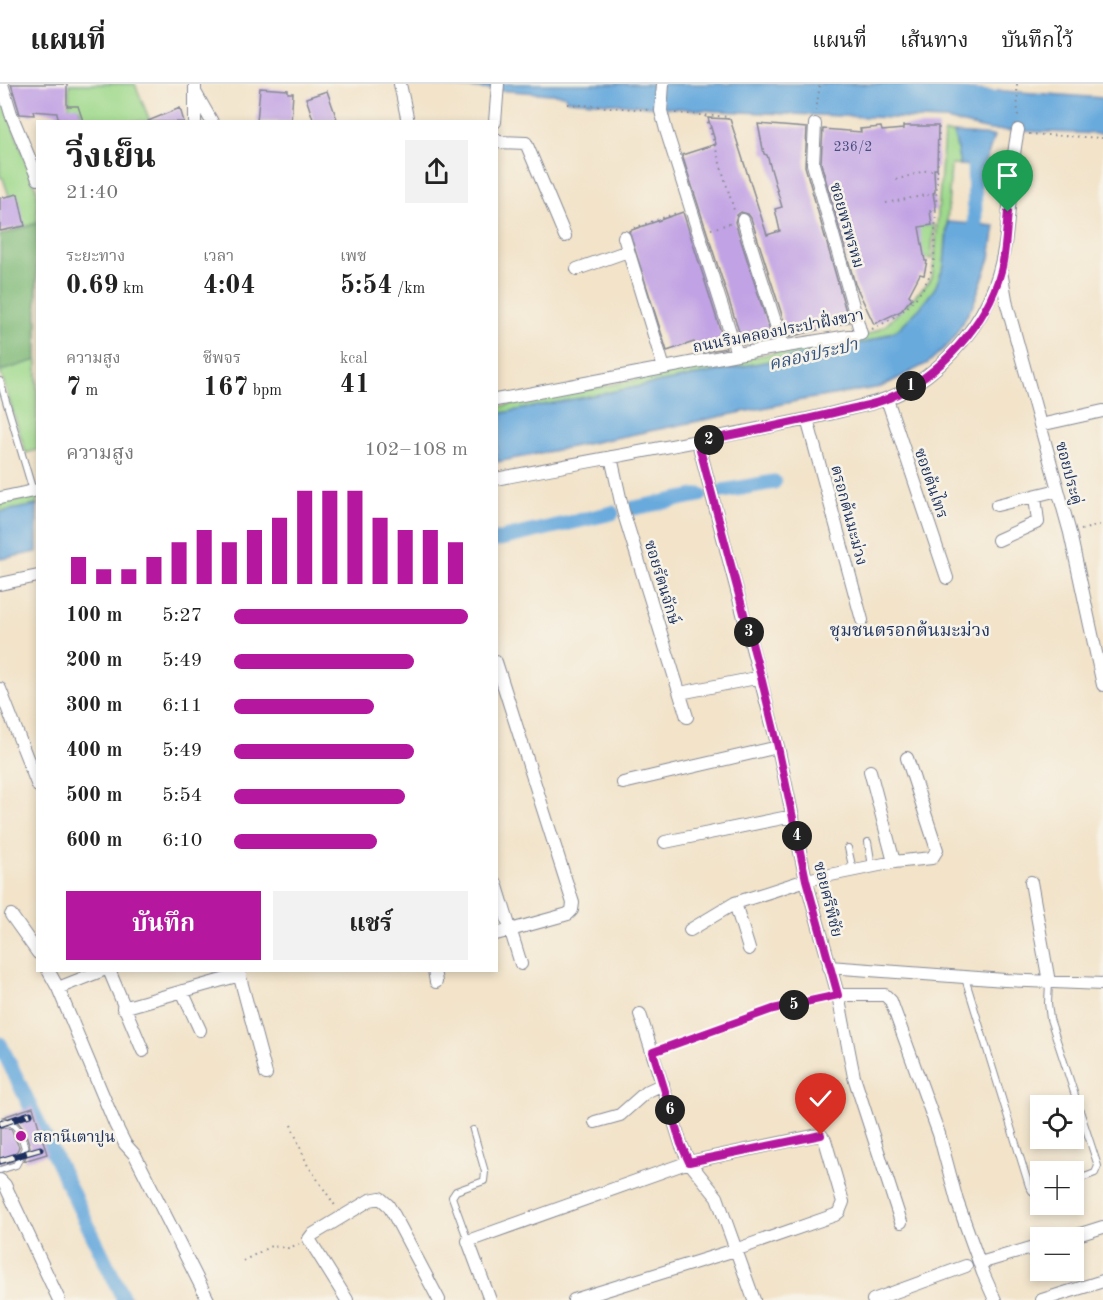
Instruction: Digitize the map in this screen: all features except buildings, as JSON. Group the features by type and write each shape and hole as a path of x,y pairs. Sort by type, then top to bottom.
{"street":[{"path":"2,84 10,114 36,174"},
{"path":"663,84 662,109 666,130 737,354"},
{"path":"400,85 408,120"},
{"path":"194,87 195,120"},
{"path":"194,87 211,120"},
{"path":"495,120 497,90"},
{"name":"ซอยพรพรหม","path":"815,118 813,164 861,334"},
{"path":"498,479 698,442 807,419 887,399 934,371 957,348 974,325 989,300 1001,271 1018,132"},
{"path":"498,142 526,143 565,236"},
{"path":"740,220 783,347"},
{"path":"628,233 628,251 664,368"},
{"path":"577,268 628,251"},
{"name":"ซอยประดู่","path":"1001,271 1007,305 1070,533 1103,685"},
{"name":"ถนนริมคลองประปาฝั่งขวา","path":"498,400 737,354 861,334"},
{"name":"ซอยต้นไทร","path":"887,399 947,578"},
{"path":"1040,425 1103,411"},
{"name":"ตรอกต้นมะม่วง","path":"807,419 862,620"},
{"name":"ซอยศรีพิชัย","path":"698,442 761,677 806,880 838,995 854,1077 901,1222"},
{"name":"ซอยรัตนจักษ์","path":"611,457 623,511 687,717"},
{"path":"997,505 1058,490"},
{"path":"0,498 35,491"},
{"path":"998,540 1037,523 1039,519 1035,496"},
{"path":"0,584 36,576"},
{"path":"498,668 573,903 572,910 568,914 498,934"},
{"path":"680,693 761,677"},
{"path":"0,689 36,782"},
{"path":"623,783 778,747"},
{"path":"690,930 735,903 806,880 894,862 932,858 937,849 907,758"},
{"path":"870,771 894,862"},
{"path":"665,842 793,816"},
{"path":"1031,882 1049,982"},
{"path":"498,889 522,964"},
{"path":"735,903 748,949"},
{"path":"11,915 36,950"},
{"path":"829,967 1103,984"},
{"path":"49,972 115,1124 125,1144 135,1155 208,1300"},
{"path":"58,988 102,972"},
{"path":"105,972 143,1051"},
{"path":"123,1008 239,973 266,1074"},
{"path":"182,991 200,1030"},
{"path":"838,995 885,995 891,1001 939,1134 957,1201 995,1300"},
{"path":"640,1014 681,1144 689,1162 717,1197 754,1300"},
{"path":"595,1122 620,1115 646,1092 663,1084"},
{"path":"490,1300 468,1241 689,1162 813,1136 821,1135 825,1140 843,1202 839,1212 735,1250 574,1300"},
{"path":"0,1180 5,1185 59,1300"},
{"path":"346,1300 311,1239 343,1216 370,1200 380,1198 388,1205 439,1300"},
{"path":"1084,1233 1103,1227"},
{"path":"980,1263 1030,1248"},
{"path":"873,1300 966,1266"},
{"path":"1042,1300 1103,1281"}],"lane":[{"path":"0,381 35,491"},
{"path":"868,842 872,867"},
{"path":"848,848 853,871"},
{"path":"965,977 1030,1188"},
{"path":"1049,982 1050,1019 1098,1166 1095,1173 1084,1177"},
{"path":"0,1122 14,1124 21,1132 25,1148 16,1165 0,1170"},
{"path":"468,1241 452,1197 456,1191 484,1180 485,1172 473,1130"}],"path":[{"path":"1017,84 1018,132 1103,138"},
{"path":"815,118 820,85"},
{"path":"698,233 740,220 706,116"},
{"name":"ถนนริมคลองประปาฝั่งขวา","path":"861,334 883,324 908,307 929,279 934,262 939,125"},
{"path":"896,180 924,171 938,170"},
{"path":"886,203 937,193"},
{"path":"628,233 690,208"},
{"path":"1070,533 1103,524"},
{"path":"653,1052 773,1009 838,995"},
{"path":"291,1125 307,1164 343,1216"},
{"path":"243,1261 271,1246 288,1248 311,1239"}],"green space":[{"path":"69,84 135,84 150,120 83,120 80,109 69,107"},
{"path":"0,92 36,188 36,223 20,229 3,178 0,177"},
{"path":"944,133 954,133 960,165 951,165 944,266 935,288 920,308 897,330 868,342 498,414 498,407 870,334 885,326 928,283 932,277"},
{"path":"36,223 36,360 0,371 0,235"},
{"path":"934,225 931,259 898,255 908,227"},
{"path":"36,360 36,450 26,453 0,371"},
{"path":"36,496 36,505 0,512 0,503"}],"water":[{"path":"415,84 907,84 1103,98 1103,134 990,130 946,120 716,111 567,100 564,95"},
{"path":"954,133 994,136 984,167 960,165"},
{"path":"948,222 995,226 990,258 973,305 951,342 928,363 881,387 802,400 498,462 498,414 868,342 897,330 920,308 935,288 944,266"},
{"path":"36,505 36,552 0,559 0,512"}],"pier":[{"path":"908,84 997,88 997,91"}],"waterway":[{"name":"คลองประปา","path":"971,245 975,224 974,146"},
{"path":"723,491 774,482"},
{"path":"634,508 700,495"},
{"path":"498,540 612,513"},
{"path":"0,1044 124,1300"}],"railway":[{"path":"0,1124 30,1114"},
{"path":"0,1161 40,1149"}],"place":[{"name":"สถานีเตาปูน","path":"21,1136"}],"district":[{"name":"ชุมชนตรอกต้นมะม่วง","path":"910,630"}],"route":[{"path":"821,1135 689,1162 681,1144 653,1052 773,1009 838,995 806,880 761,677 698,442 887,399 934,371 963,341 989,300 1001,271 1008,212"}]}
